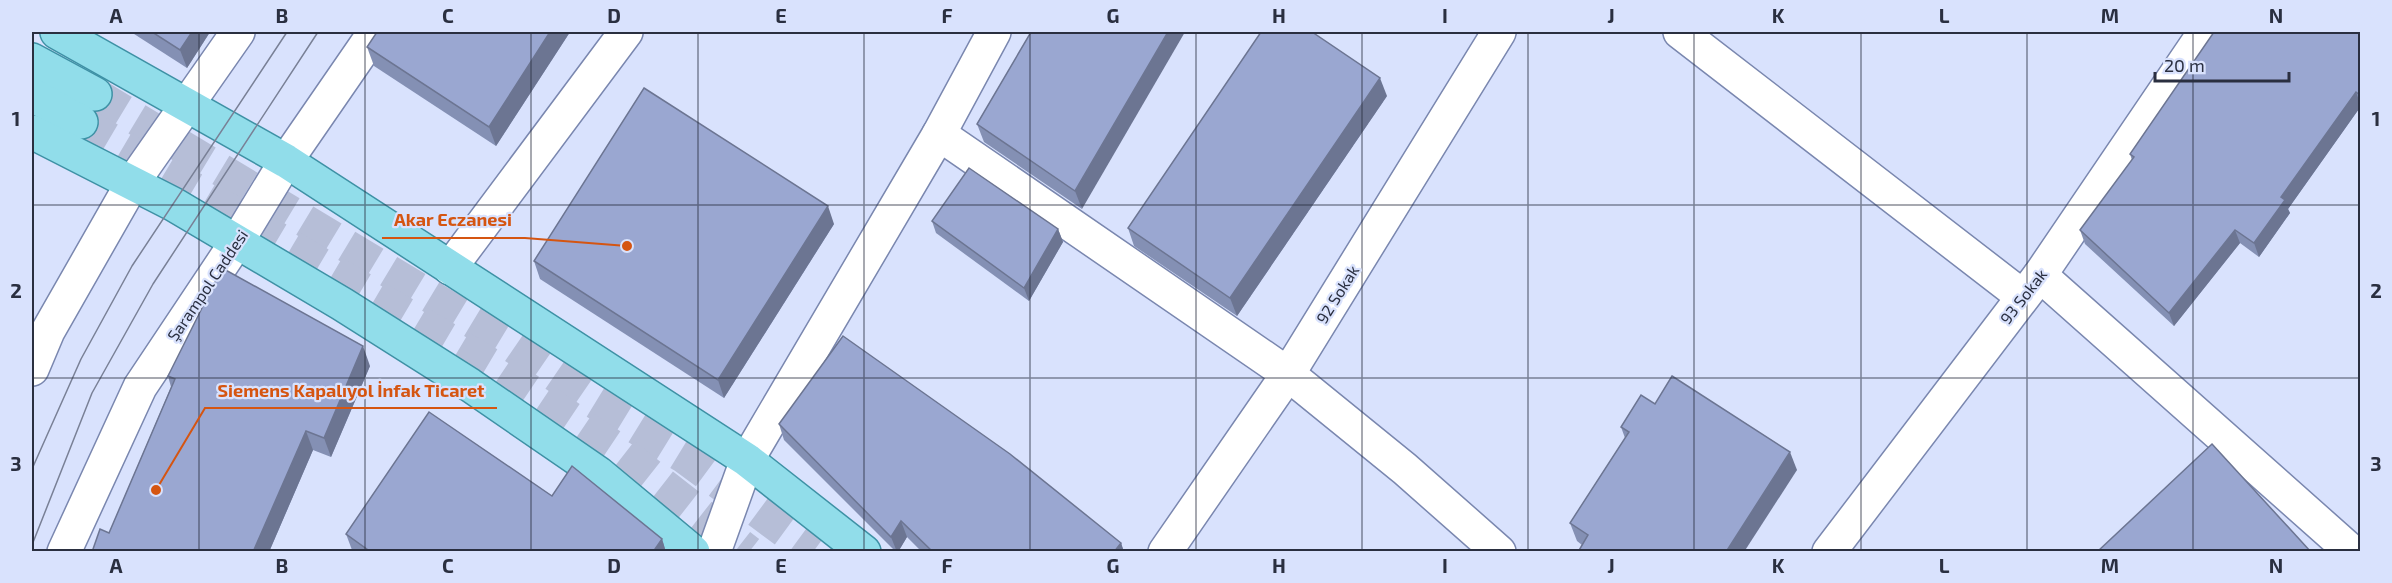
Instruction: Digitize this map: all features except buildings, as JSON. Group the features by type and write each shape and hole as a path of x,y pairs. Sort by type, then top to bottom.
{"main road":[{"path":"57,32 286,161 747,460 864,552"},
{"path":"32,60 88,108 32,95"},
{"path":"32,132 133,182 238,240 470,385 598,473 693,552"}],"street":[{"path":"32,369 48,331 133,182 238,32"},
{"name":"Şarampol Caddesi","path":"64,552 140,387 238,240 286,161 375,32"},
{"path":"450,268 626,32"},
{"path":"714,552 747,460 939,134 994,32"},
{"name":"92 Sokak","path":"1166,552 1288,374 1499,32"},
{"path":"1680,32 2031,286 2352,552"},
{"name":"93 Sokak","path":"1829,552 2031,286 2205,32"},
{"path":"939,134 1288,374 1405,470 1499,552"}],"tunnel":[{"path":"95,94 511,345 591,400 684,457 813,552"},
{"path":"81,122 495,367 620,451 749,552"}],"tram line":[{"path":"32,469 81,359 132,266 287,32"},
{"path":"32,545 92,393 153,284 318,32"}],"place":[{"name":"Akar Eczanesi","path":"627,246"},
{"name":"Siemens Kapalıyol İnfak Ticaret","path":"156,490"}]}
